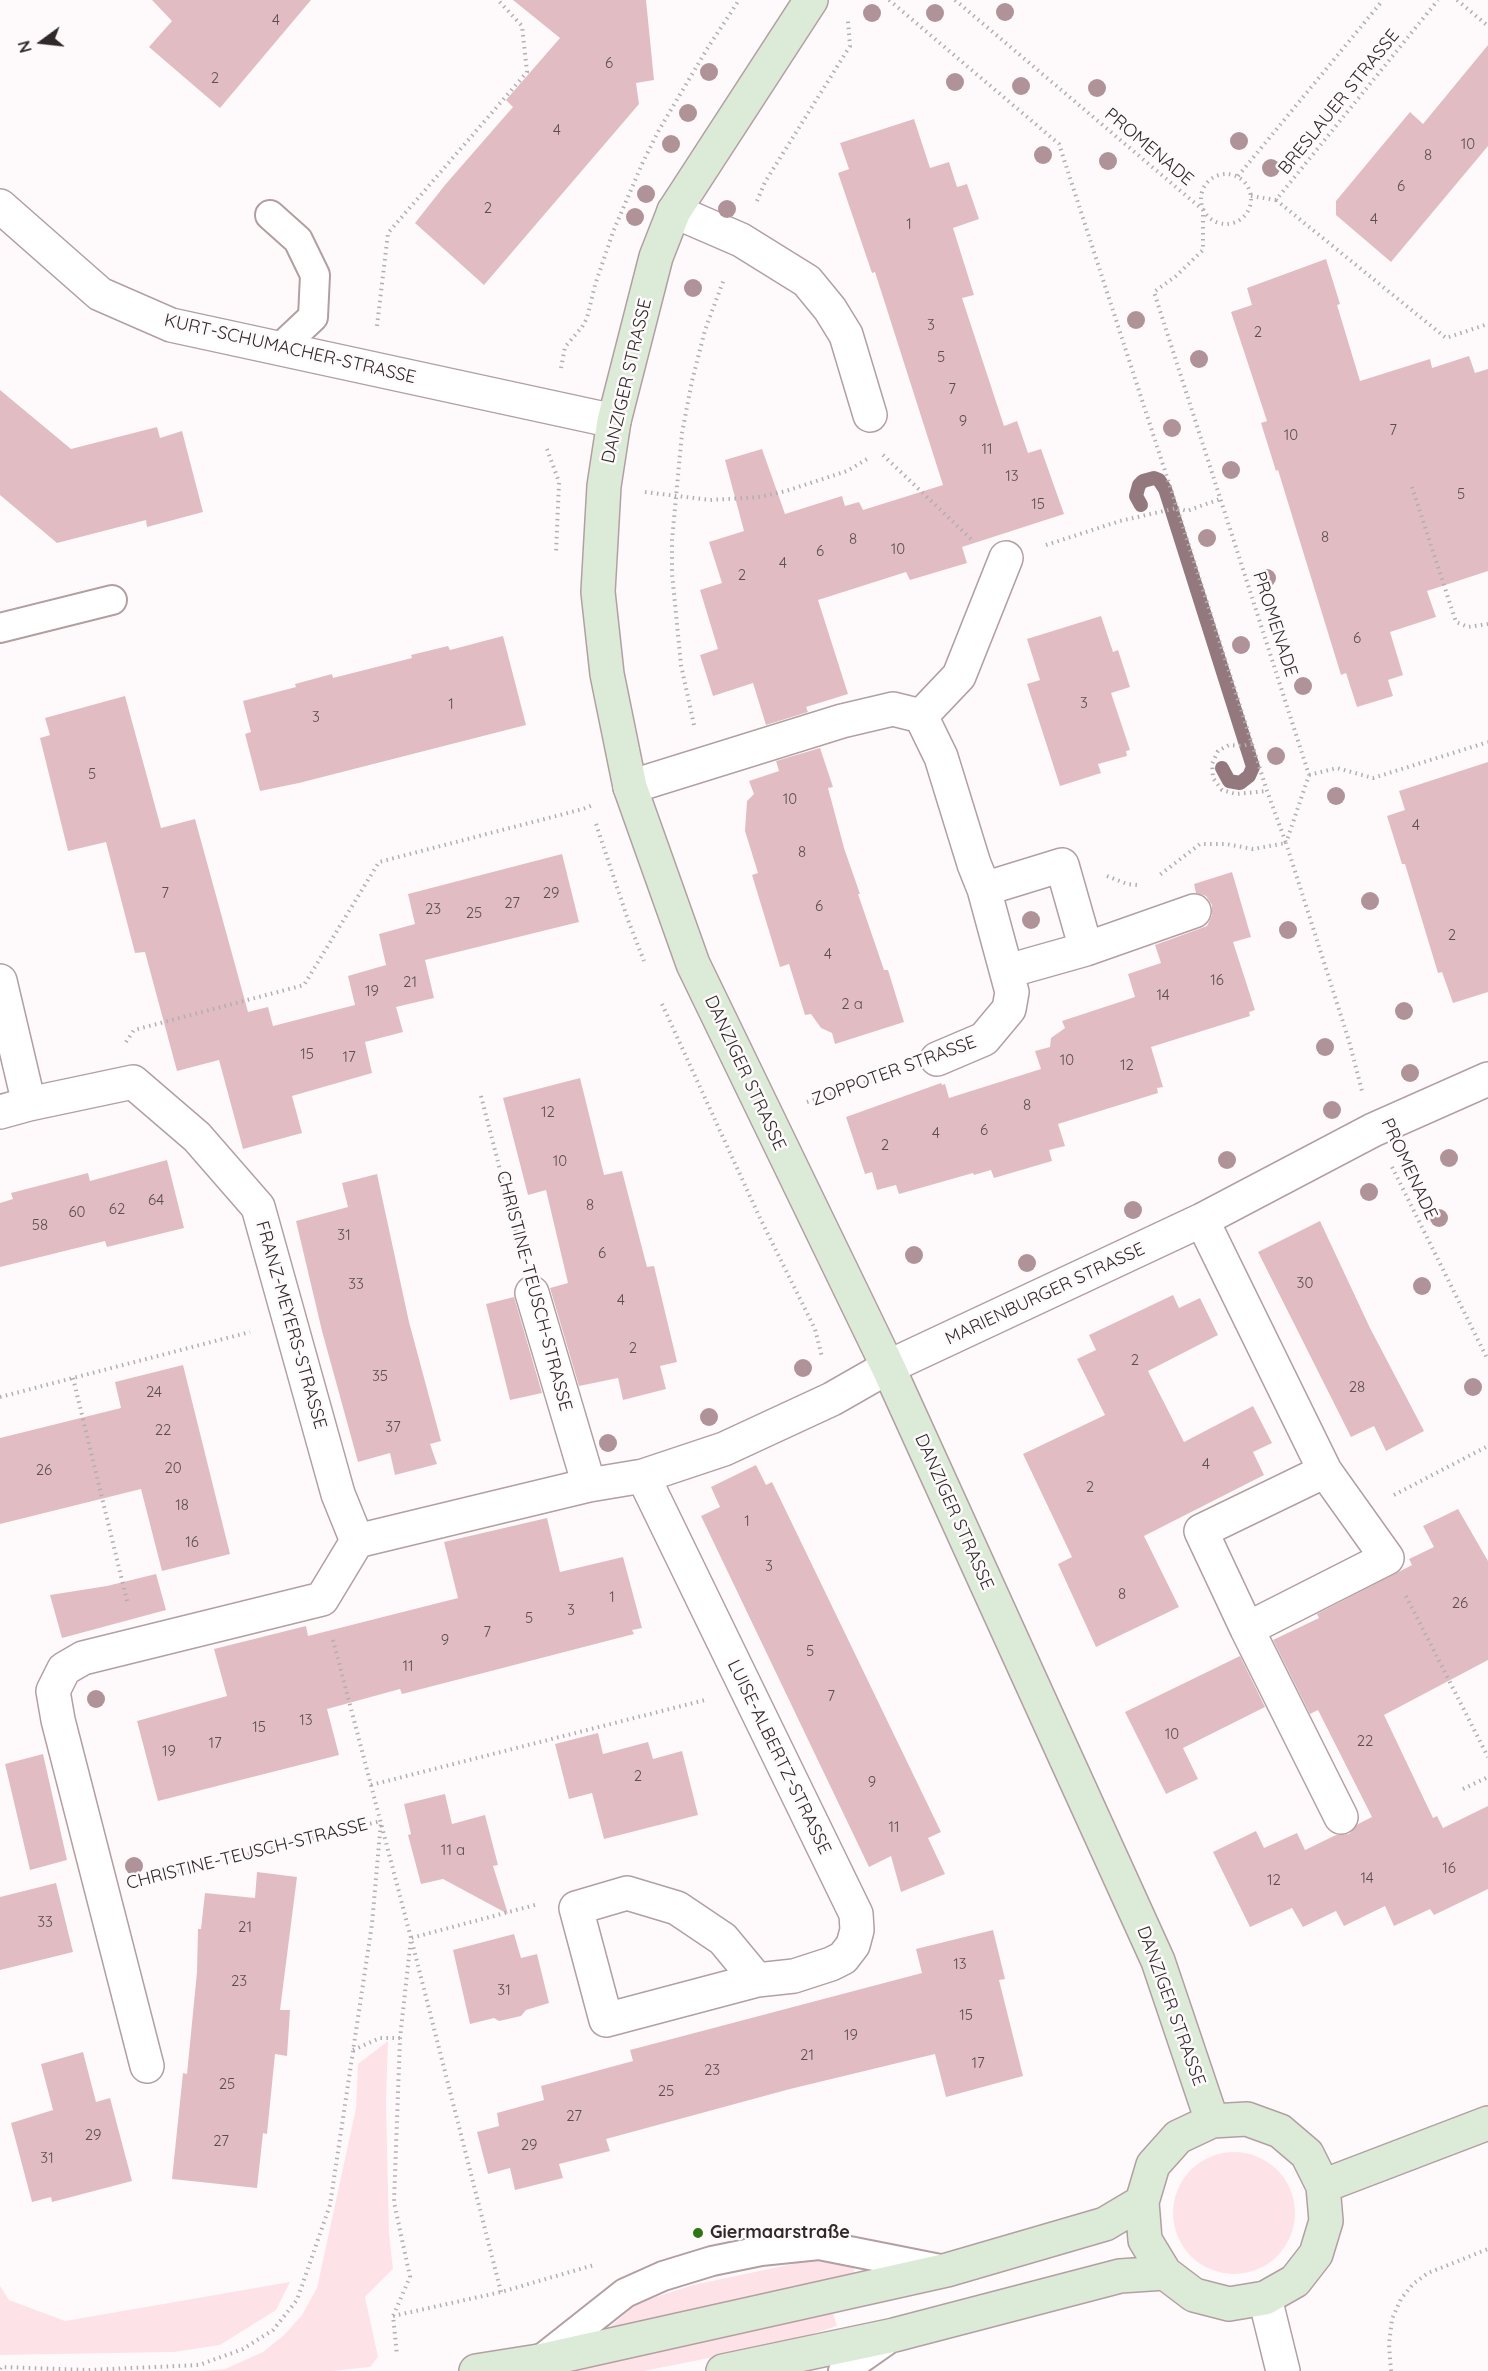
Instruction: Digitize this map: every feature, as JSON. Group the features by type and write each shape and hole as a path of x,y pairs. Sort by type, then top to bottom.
{"street":[{"name":"DANZIGER STRASSE","path":"811,0 674,212 656,257 614,420 604,486 598,592 607,674 630,787 693,964 766,1120 888,1367 1158,1961 1212,2121"},
{"name":"KURT-SCHUMACHER-STRASSE","path":"0,206 100,294 171,325 614,420"},
{"path":"674,212 741,240 807,281 830,309 846,336 870,415"},
{"path":"630,787 842,721 892,709 921,716 959,676 1006,558"},
{"name":"ZOPPOTER STRASSE","path":"921,716 941,757 984,889 1008,970 1012,992 1009,1009 984,1039 937,1059"},
{"path":"984,889 1062,865 1086,949"},
{"path":"1008,970 1086,949 1194,911"},
{"path":"0,981 14,1108 133,1082"},
{"name":"MARIENBURGER STRASSE","path":"888,1367 1202,1220 1373,1130 1488,1079"},
{"name":"FRANZ-MEYERS-STRASSE","path":"133,1082 197,1137 258,1207 338,1494 357,1540"},
{"path":"1202,1220 1325,1471 1387,1558 1247,1629"},
{"name":"CHRISTINE-TEUSCH-STRASSE","path":"532,1293 589,1485"},
{"path":"147,2066 100,1891 58,1720 53,1691 64,1669 83,1658 137,1643 322,1599 357,1540 589,1485 643,1476 724,1449 832,1399 888,1367"},
{"path":"1325,1471 1201,1532 1341,1817"},
{"name":"LUISE-ALBERTZ-STRASSE","path":"576,1908 606,2020 757,1980 794,1976 831,1964 843,1958 853,1945 857,1930 856,1914 643,1476"},
{"path":"576,1908 627,1893 677,1908 723,1939 757,1980"},
{"path":"1248,2119 1280,2131 1307,2154 1323,2186 1326,2221 1316,2254 1295,2281 1265,2298 1229,2304 1194,2295 1165,2273 1145,2240 1142,2202 1153,2165 1178,2137 1212,2121 1248,2119"},
{"path":"1323,2186 1488,2123"},
{"path":"476,2371 539,2361 947,2270 1105,2224 1142,2202"},
{"path":"723,2371 894,2335 1120,2276 1165,2273"},
{"path":"1265,2298 1283,2371"}],"lane":[{"path":"270,215 298,240 315,275 313,317 279,349"},
{"path":"0,628 112,600"},
{"path":"539,2361 626,2293 663,2276 712,2261 761,2252 819,2246 947,2270"},
{"path":"843,2371 894,2335"}],"path":[{"path":"372,368 388,233 527,72 522,26 498,0"},
{"name":"PROMENADE","path":"889,0 1059,144 1178,508 1267,791 1286,843 1349,1041 1373,1130 1488,1360"},
{"name":"PROMENADE","path":"956,0 1203,210 1203,250 1176,276 1154,292 1309,776"},
{"name":"BRESLAUER STRASSE","path":"1238,176 1383,0"},
{"name":"BRESLAUER STRASSE","path":"1251,196 1276,200 1438,0"},
{"path":"1457,0 1488,26"},
{"path":"705,764 681,665 672,573 672,540 682,433 705,330 717,297 765,182 850,46 847,10"},
{"path":"1226,173 1238,176 1247,184 1251,196 1250,207 1241,220 1226,224 1211,220 1203,210 1200,197 1204,185 1214,176 1226,173"},
{"path":"1276,200 1446,338 1488,324"},
{"path":"880,452 982,549 1006,558 1120,521 1178,508 1187,511 1220,499"},
{"path":"604,486 710,500 760,497 847,471 872,457"},
{"path":"1412,487 1456,622 1468,627 1488,624"},
{"path":"1150,882 1200,844 1226,844 1253,849 1286,843 1309,776 1338,768 1373,778 1488,742"},
{"path":"1252,743 1243,746 1229,745 1218,751 1212,764 1213,778 1222,790 1236,794 1267,791"},
{"path":"133,1082 122,1047 134,1030 304,985 379,862 583,809 630,787"},
{"path":"1067,884 1086,875 1102,874 1127,884 1140,886"},
{"name":"ZOPPOTER STRASSE","path":"766,1120 802,1103 937,1059"},
{"name":"CHRISTINE-TEUSCH-STRASSE","path":"481,1096 532,1293"},
{"path":"0,1397 291,1321"},
{"path":"73,1378 137,1643"},
{"path":"1356,1514 1488,1446"},
{"path":"1387,1558 1488,1757"},
{"name":"CHRISTINE-TEUSCH-STRASSE","path":"100,1891 381,1821 322,1599"},
{"path":"371,1785 746,1689"},
{"path":"1464,1789 1488,1777"},
{"path":"381,1821 501,2292 393,2316"},
{"path":"0,2369 1,2367 87,2370 199,2365 243,2349 273,2330 297,2300 330,2205 372,1924 381,1821"},
{"path":"411,1938 537,1905 576,1908"},
{"path":"397,2355 393,2316 410,2277 394,2202 400,2038 411,1938"},
{"path":"353,2050 380,2038 400,2038"},
{"path":"1391,2371 1389,2344 1392,2319 1401,2299 1413,2284 1428,2273 1488,2249"}],"shaded area":[{"path":"388,2041 386,2102 389,2233 393,2269 365,2297 378,2357 370,2367 332,2371 203,2371 225,2369 263,2352 284,2335 302,2315 317,2288 356,2108 358,2064"},
{"path":"1234,2152 1257,2157 1277,2170 1290,2190 1295,2213 1290,2236 1277,2256 1257,2269 1234,2274 1211,2269 1191,2256 1178,2236 1173,2213 1178,2190 1191,2170 1211,2157"},
{"path":"816,2259 855,2266 853,2275 609,2328 637,2303 693,2285"},
{"path":"290,2282 276,2310 220,2345 174,2352 0,2355 0,2286 9,2300 65,2321"},
{"path":"833,2313 837,2326 779,2344 644,2371 567,2371"}],"building":[{"path":"152,0 311,0 220,108 149,47 172,21"},
{"path":"513,0 646,0 654,80 636,83 639,104 484,285 415,223 513,107 506,100 560,38"},
{"path":"1488,45 1488,146 1391,262 1336,215 1336,201 1410,112 1423,124"},
{"path":"914,119 930,168 949,162 957,187 967,184 979,219 953,228 974,295 962,298 1004,426 1017,421 1028,453 1041,449 1064,514 962,547 967,563 910,580 906,572 818,600 848,694 806,707 808,712 766,725 753,683 713,696 700,655 718,649 700,590 722,583 709,542 744,531 725,460 762,449 785,514 842,496 845,506 859,502 863,510 943,485 875,272 872,273 838,173 849,169 840,143"},
{"path":"1326,259 1360,381 1430,359 1432,368 1469,356 1475,373 1488,369 1488,571 1427,591 1436,617 1390,632 1403,675 1388,680 1393,696 1357,707 1346,673 1341,675 1278,470 1276,471 1261,423 1267,421 1231,312 1252,305 1247,288"},
{"path":"0,390 71,449 157,427 160,438 182,431 203,512 147,527 146,520 57,543 0,495"},
{"path":"1101,616 1113,652 1118,650 1130,687 1111,693 1130,750 1126,751 1127,756 1098,764 1101,773 1060,786 1027,684 1040,680 1027,639"},
{"path":"503,636 526,725 260,791 245,734 251,732 243,701 296,687 295,684 332,674 333,678 412,658 411,655 448,646 450,650"},
{"path":"125,696 161,828 195,819 248,1012 268,1007 273,1026 355,1005 348,976 386,965 379,934 415,924 408,894 562,854 579,922 425,960 434,998 396,1007 403,1032 365,1042 372,1073 292,1096 302,1133 243,1149 219,1060 177,1071 145,952 135,953 106,842 68,851 40,738 50,735 45,718"},
{"path":"820,748 833,787 828,788 844,848 860,894 858,894 884,970 888,970 904,1022 835,1044 832,1033 821,1028 811,1014 805,1015 789,964 780,967 752,875 758,873 745,831 747,801 754,794 749,781 779,771 776,761"},
{"path":"1488,762 1488,992 1453,1003 1442,972 1438,973 1405,864 1402,864 1387,816 1405,810 1399,791"},
{"path":"1232,872 1251,937 1233,942 1255,1010 1249,1012 1250,1016 1151,1047 1163,1087 1157,1088 1158,1093 1058,1124 1065,1146 1049,1150 1052,1161 994,1178 991,1170 974,1175 973,1173 899,1194 896,1185 877,1190 872,1172 865,1174 846,1117 941,1083 945,1084 949,1098 1041,1069 1035,1051 1050,1047 1051,1038 1065,1028 1062,1021 1135,997 1128,974 1161,963 1155,945 1207,926 1212,915 1212,905 1206,896 1196,893 1194,884"},
{"path":"580,1078 604,1175 622,1171 647,1267 654,1266 677,1362 660,1366 666,1389 623,1400 618,1378 579,1386 550,1288 568,1283 546,1190 528,1195 503,1098"},
{"path":"167,1160 184,1228 107,1247 105,1241 0,1267 0,1203 13,1199 11,1193 88,1173 90,1181"},
{"path":"377,1174 409,1322 441,1441 430,1444 437,1464 395,1475 390,1453 358,1462 322,1331 296,1221 348,1207 342,1183"},
{"path":"1320,1221 1370,1328 1424,1431 1386,1451 1374,1426 1351,1437 1258,1252"},
{"path":"1173,1295 1179,1308 1200,1298 1218,1335 1148,1371 1184,1442 1253,1406 1272,1443 1253,1452 1264,1475 1144,1536 1179,1607 1096,1647 1058,1564 1072,1557 1023,1454 1105,1415 1077,1359 1096,1350 1089,1335"},
{"path":"514,1297 542,1393 510,1400 486,1304"},
{"path":"183,1365 230,1554 162,1571 141,1489 0,1524 0,1438 121,1408 115,1382"},
{"path":"756,1465 766,1485 772,1482 941,1832 928,1838 945,1874 901,1892 891,1856 869,1867 701,1516 720,1507 711,1487"},
{"path":"1458,1509 1488,1561 1488,1660 1384,1715 1433,1818 1437,1816 1443,1828 1488,1806 1488,1889 1434,1915 1430,1909 1394,1926 1385,1906 1344,1926 1336,1911 1303,1927 1292,1908 1250,1927 1213,1852 1256,1831 1264,1848 1297,1833 1305,1850 1336,1835 1349,1834 1358,1824 1372,1817 1318,1710 1310,1714 1273,1640 1319,1618 1317,1614 1412,1565 1409,1559 1434,1547 1423,1526"},
{"path":"547,1518 560,1572 623,1557 642,1628 632,1630 634,1634 402,1694 400,1689 327,1709 339,1755 158,1801 137,1721 227,1696 214,1649 306,1626 308,1636 458,1598 444,1542"},
{"path":"156,1574 166,1610 62,1638 50,1595 107,1586"},
{"path":"1240,1656 1265,1707 1183,1748 1198,1779 1166,1794 1125,1712"},
{"path":"598,1733 603,1754 648,1742 653,1759 682,1751 698,1815 604,1839 592,1793 569,1799 555,1744"},
{"path":"43,1754 67,1860 30,1870 5,1764"},
{"path":"445,1794 452,1824 485,1815 498,1865 493,1866 508,1914 443,1879 421,1884 408,1835 411,1834 404,1804"},
{"path":"257,1872 297,1877 280,2010 290,2010 287,2056 275,2054 267,2134 263,2133 257,2188 172,2179 183,2073 187,2074 197,1972 198,1929 201,1929 205,1893 255,1898"},
{"path":"56,1883 73,1952 0,1970 0,1897"},
{"path":"993,1930 1005,1979 999,1980 1023,2076 946,2097 935,2054 790,2089 606,2139 610,2151 559,2164 563,2178 515,2190 510,2168 488,2174 477,2132 499,2126 497,2113 544,2100 541,2086 633,2061 630,2050 922,1973 916,1949"},
{"path":"514,1934 521,1958 537,1954 549,2003 526,2010 521,2016 499,2021 494,2018 470,2024 453,1950"},
{"path":"83,2052 96,2102 110,2098 132,2181 52,2202 51,2197 32,2202 11,2123 53,2110 41,2064"}],"waterway":[{"path":"1141,505 1136,496 1139,485 1143,481 1154,478 1159,480 1165,489 1253,767 1249,776 1240,783 1229,781 1222,768"}],"place":[{"name":"Giermaarstraße","path":"698,2233"}]}
